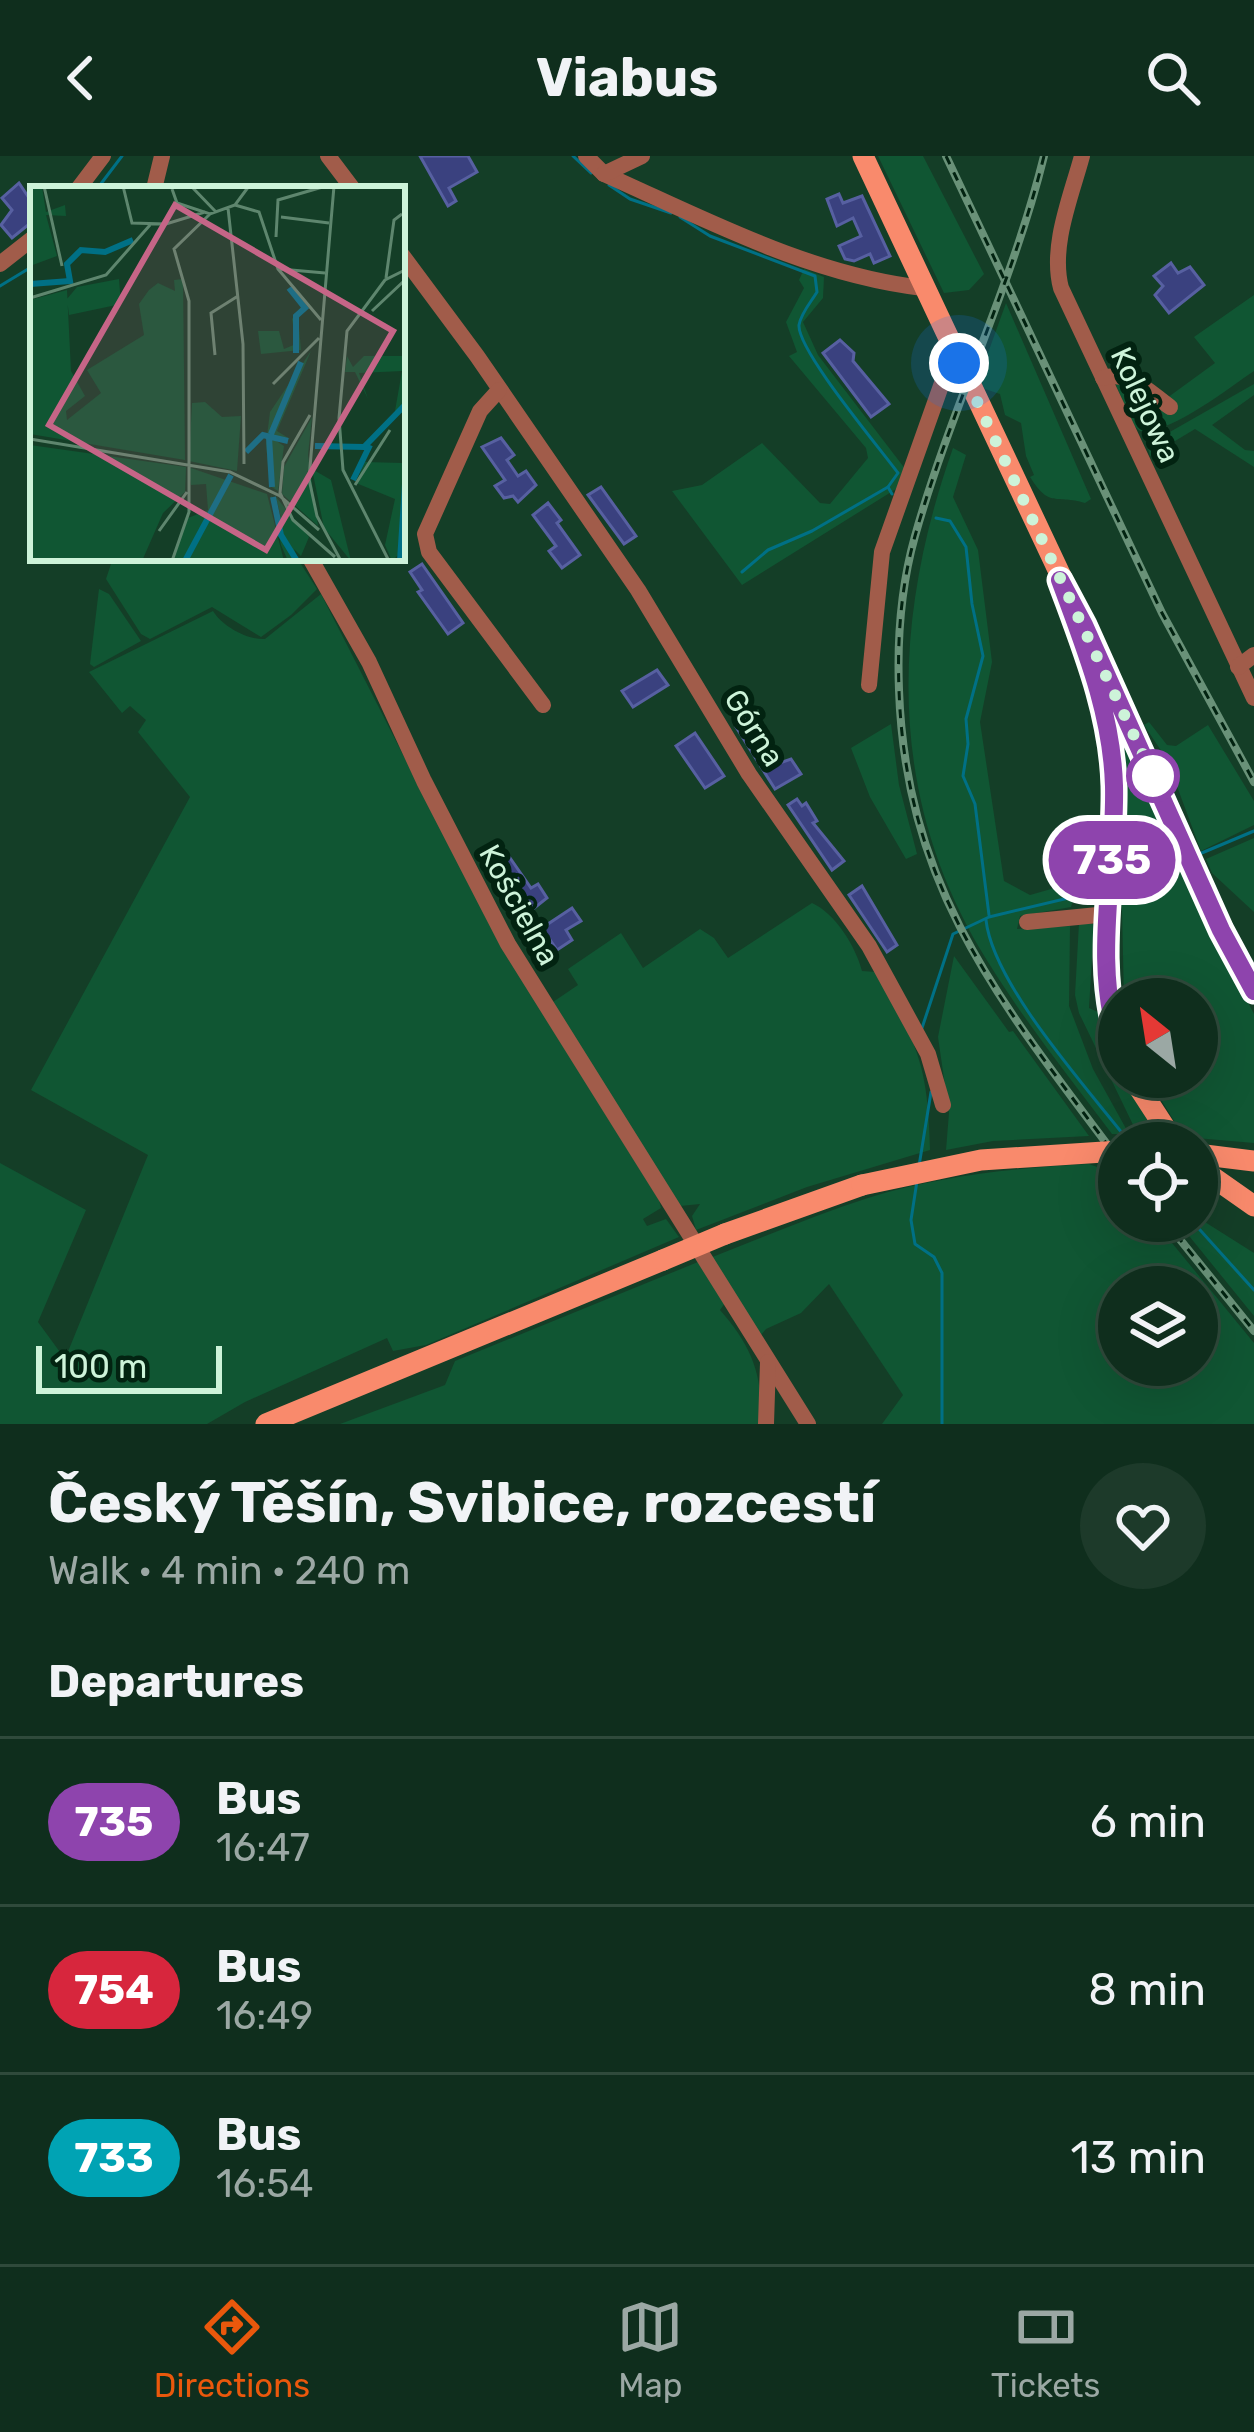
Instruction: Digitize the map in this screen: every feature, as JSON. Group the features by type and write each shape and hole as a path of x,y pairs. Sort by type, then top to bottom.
{"main road":[{"path":"862,156 1254,991"},
{"path":"1060,580 1097,678 1114,785 1108,978"},
{"path":"266,1424 725,1234 862,1185 982,1160 1098,1152"},
{"path":"1218,1157 1254,1161"},
{"path":"1218,1181 1254,1206"}],"street":[{"path":"79,186 103,156"},
{"path":"155,186 162,156"},
{"path":"328,156 351,186"},
{"path":"586,156 604,174 758,243 872,282 923,288"},
{"path":"604,174 642,156"},
{"name":"Kolejowa","path":"1082,156 1060,238 1057,273 1254,698"},
{"path":"0,264 30,240"},
{"name":"Górna","path":"405,259 638,590 749,774 869,946 928,1054 943,1105"},
{"path":"869,685 882,551 942,383 959,363"},
{"path":"1103,378 1130,378 1170,407"},
{"path":"499,390 480,411 425,534 429,552 543,705"},
{"name":"Kościelna","path":"312,561 369,662 424,782 508,944 808,1424"},
{"path":"1238,667 1254,655"},
{"path":"1027,922 1108,907"},
{"path":"766,1424 768,1361"}],"green space":[{"path":"878,156 923,156 984,274 969,290 944,293"},
{"path":"804,269 824,277 823,298 803,322 818,355 906,470 896,489 742,585 672,491 702,485 762,443 820,503 830,504 868,458 866,448 789,356 797,352 786,322 804,288 799,280"},
{"path":"1254,295 1254,371 1167,425 1140,431 1133,425 1116,385 1119,381 1167,398 1215,363 1194,337"},
{"path":"1006,303 1091,499 1085,503 1049,497 1037,487 1030,477 1034,475 1021,423 1005,415 1000,394 985,389 979,378"},
{"path":"1254,384 1254,395 1212,425 1245,450 1254,451 1254,467 1195,429 1150,456 1148,449 1154,441"},
{"path":"953,448 966,455 953,497 978,550 992,662 980,722 1004,881 1030,895 1079,881 1071,907 1020,916 1017,929 1070,926 1069,1006 1098,1078 1098,1098 1109,1098 1122,1122 1103,1122 1002,984 955,901 931,838 916,774 909,710 918,579"},
{"path":"112,561 299,561 317,589 261,637 212,607 150,639 141,634 106,579"},
{"path":"99,589 109,594 141,641 94,667 90,664"},
{"path":"321,594 495,935 659,1200 661,1208 643,1219 647,1226 666,1219 679,1237 426,1345 393,1351 387,1338 207,1424 0,1424 0,1163 86,1210 38,1322 65,1359 148,1155 31,1090 190,797 138,732 146,720 130,706 122,713 89,672 213,611 236,631 265,639"},
{"path":"1149,722 1167,745 1176,746 1208,725 1254,801 1254,825 1201,851 1176,773 1144,725"},
{"path":"891,724 899,785 917,854 906,859 870,797 851,748"},
{"path":"1118,730 1254,1014 1254,1143 1218,1140 1218,1122 1175,1122 1160,1098 1218,1098 1218,978 1124,978"},
{"path":"1254,838 1254,912 1212,873 1206,859"},
{"path":"812,903 843,932 862,971 876,972 902,1019 923,1076 930,1150 807,1187 696,1230 692,1216 700,1204 680,1206 550,1004 578,985 568,969 621,933 643,968 700,929 714,938 728,958"},
{"path":"1079,923 1094,924 1089,1008 1098,1012 1098,1052 1075,995"},
{"path":"954,956 1089,1136 993,1141 946,1150 949,1113 938,1037"},
{"path":"1120,1098 1135,1098 1149,1122 1132,1122"},
{"path":"1089,1164 1098,1167 1098,1242 1171,1242 1191,1266 1098,1266 1098,1386 1218,1386 1218,1299 1254,1343 1254,1424 882,1424 903,1395 829,1284 801,1313 761,1335 710,1258 895,1190 977,1174"},
{"path":"1218,1230 1254,1253 1254,1316 1218,1266 1194,1242 1218,1242"},
{"path":"698,1262 725,1303 720,1310 754,1363 760,1424 340,1424 445,1385 455,1361"}],"building":[{"path":"420,156 468,156 477,172 449,188 456,201 448,206"},
{"path":"19,183 30,200 30,223 12,238 1,225 12,210 2,198"},
{"path":"839,194 843,203 862,196 890,256 874,263 870,254 854,261 845,259 839,246 861,236 853,218 837,226 827,199"},
{"path":"1171,263 1178,273 1190,267 1204,285 1169,313 1155,295 1163,286 1154,276"},
{"path":"840,340 889,404 871,417 823,353"},
{"path":"501,438 514,455 507,460 518,476 526,471 536,485 518,502 513,496 504,498 495,486 505,480 482,447"},
{"path":"601,487 636,536 624,544 588,495"},
{"path":"548,503 580,555 562,568 549,551 556,546 533,515"},
{"path":"422,564 463,623 448,634 418,592 422,590 410,572"},
{"path":"657,670 668,685 633,707 622,691"},
{"path":"747,719 777,764 791,759 801,774 775,789 736,727"},
{"path":"695,733 724,776 705,788 676,746"},
{"path":"797,799 802,806 806,803 817,821 813,823 844,861 832,870 788,805"},
{"path":"508,855 531,888 538,884 547,898 528,913 497,861"},
{"path":"862,886 897,945 887,952 849,895"},
{"path":"572,908 581,921 566,930 572,940 557,950 542,928"}],"waterway":[{"path":"99,186 122,156"},
{"path":"573,156 591,173"},
{"path":"609,185 630,199 671,213"},
{"path":"680,217 710,236 815,276 817,292 799,325 802,337 824,376 898,473 888,487 892,494"},
{"path":"0,286 30,268"},
{"path":"742,572 768,550 812,531 888,487"},
{"path":"936,518 950,521 966,547 983,656 966,719 963,776 975,804 989,915"},
{"path":"1197,855 1254,831"},
{"path":"1118,884 1182,861"},
{"path":"921,1031 953,934 989,917 1098,891"},
{"path":"986,920 993,946 1024,1005 1113,1122"},
{"path":"919,1166 931,1092"},
{"path":"917,1181 911,1220 915,1244 934,1257 942,1273 942,1424"},
{"path":"1211,1242 1254,1290"}],"railway":[{"path":"946,156 1162,613 1254,782"},
{"path":"1044,156 915,536 901,613 899,690 906,762 920,827 941,887 1001,997 1098,1132"},
{"path":"1182,1242 1254,1331"}],"bus line":[{"name":"735","path":"1107,978 1114,785 1110,745 1097,678 1060,580 1221,930 1254,991"}],"route":[{"path":"959,363 1153,776"}]}
